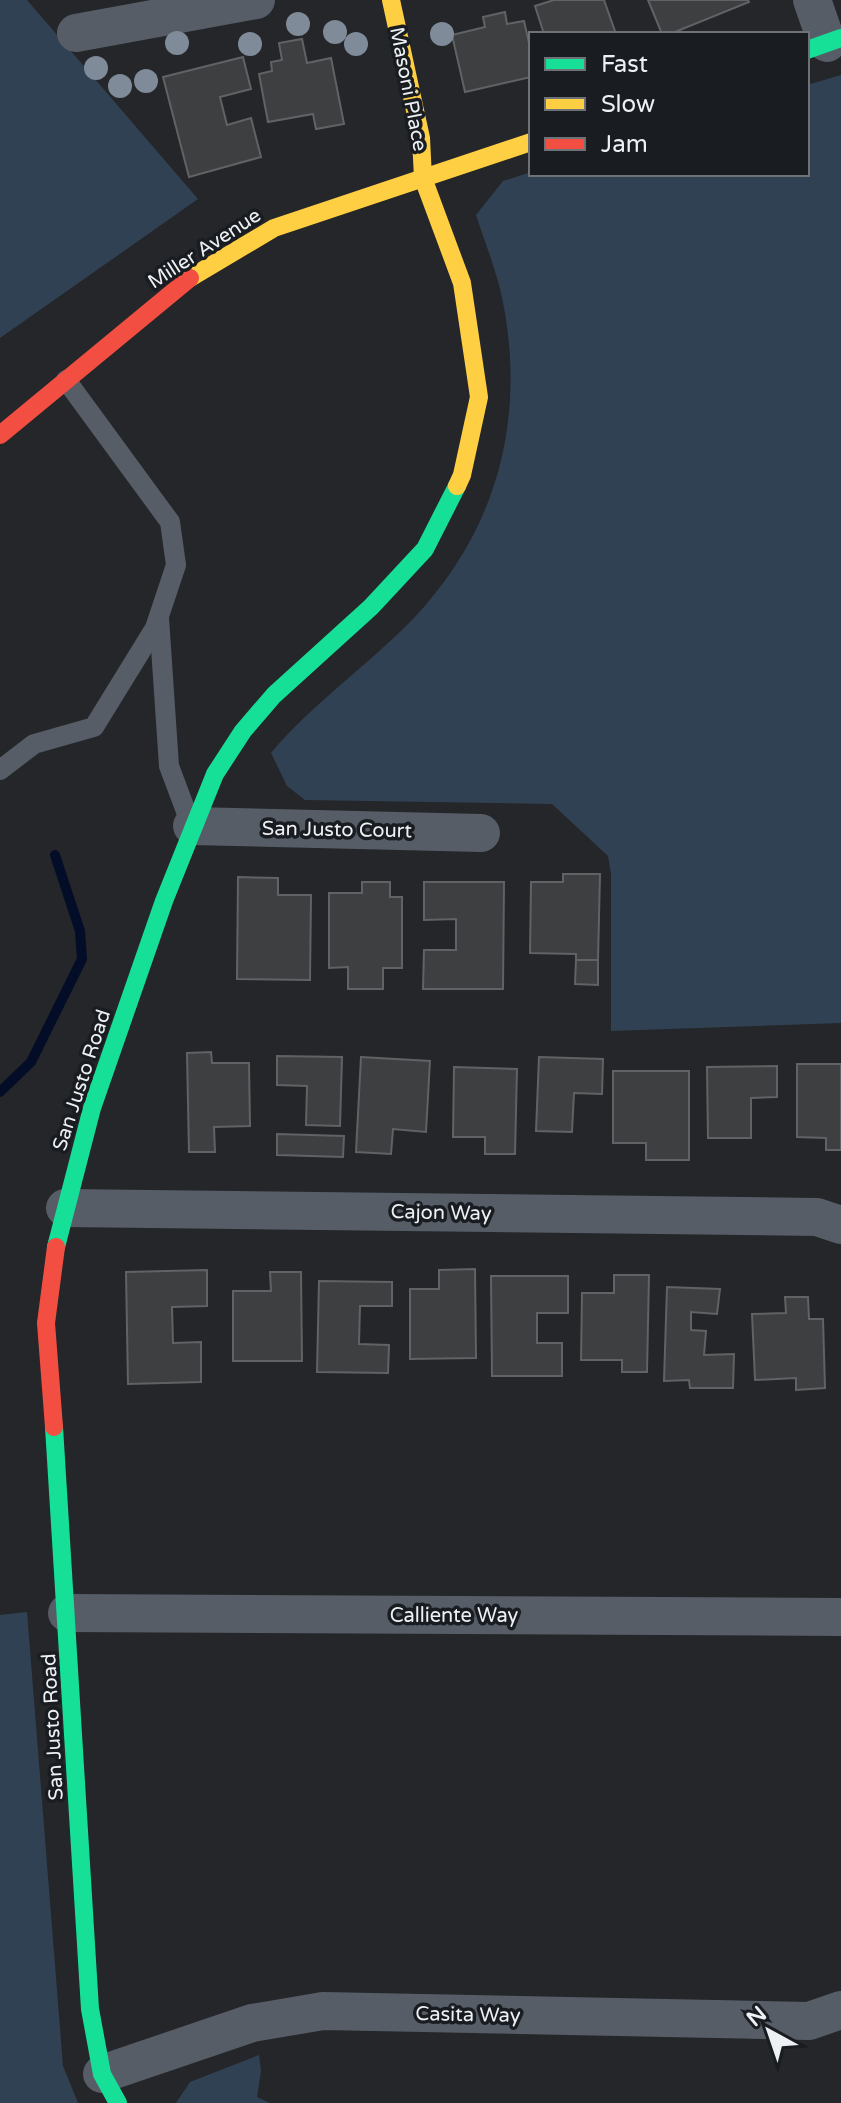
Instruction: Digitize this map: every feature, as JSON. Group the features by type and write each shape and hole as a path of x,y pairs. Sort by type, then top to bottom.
{"street":[{"path":"76,33 256,0"},
{"name":"Masoni Place","path":"391,0 421,138 423,178"},
{"path":"812,0 825,44"},
{"name":"Miller Avenue","path":"0,435 181,284 274,228 529,143"},
{"name":"San Justo Road","path":"110,2089 90,2009 46,1323 52,1263 92,1108 192,826 215,774 243,731 274,695 371,607 425,549 462,475 479,397 462,283 423,178"},
{"name":"San Justo Court","path":"192,826 481,833"},
{"name":"Cajon Way","path":"65,1208 829,1221"},
{"name":"Calliente Way","path":"67,1613 841,1617"},
{"name":"Casita Way","path":"110,2089 252,2023 323,2011 809,2021 841,2010"}],"lane":[{"path":"0,770 34,744 94,727 155,628 176,565 170,522 66,380"},
{"path":"159,615 169,766 192,826"}],"shaded area":[{"path":"0,0 27,0 198,199 0,338"},
{"path":"841,75 841,1023 611,1031 611,874 608,856 552,804 305,800 287,786 271,753 305,717 412,620 441,586 465,550 484,512 498,472 507,431 509,346 503,302 476,215 503,181 529,173 529,176 809,176 809,84"},
{"path":"27,1612 63,2066 78,2103 0,2103 0,1615"},
{"path":"259,2055 261,2071 257,2097 270,2103 176,2103 190,2082"}],"building":[{"path":"554,0 604,0 615,32 543,32 535,6"},
{"path":"648,0 749,2 675,32 661,32"},
{"path":"505,12 507,24 524,21 529,43 529,77 465,92 452,35 485,27 483,17"},
{"path":"302,39 307,63 331,58 344,124 316,129 313,114 268,122 259,74 272,71 271,62 282,60 279,43"},
{"path":"243,57 251,89 220,97 227,125 251,118 261,157 189,177 163,77"},
{"path":"563,874 600,874 598,960 576,960 576,954 530,953 531,882 563,882"},
{"path":"238,877 278,878 278,895 311,895 310,980 237,979"},
{"path":"362,882 390,882 390,897 402,897 402,968 383,968 383,989 348,989 348,967 329,968 329,893 362,893"},
{"path":"424,882 504,882 503,989 423,989 424,950 456,950 456,919 424,920"},
{"path":"576,960 598,960 598,985 575,984"},
{"path":"211,1052 212,1063 249,1063 250,1126 214,1127 215,1152 189,1152 187,1053"},
{"path":"277,1056 342,1057 340,1126 306,1125 307,1086 277,1085"},
{"path":"361,1057 430,1061 426,1132 393,1129 391,1154 356,1152"},
{"path":"539,1057 603,1059 602,1094 574,1093 572,1132 536,1131"},
{"path":"797,1064 841,1064 841,1150 826,1150 826,1138 797,1137"},
{"path":"777,1066 777,1097 751,1098 751,1138 708,1138 707,1067"},
{"path":"454,1067 517,1069 515,1154 485,1154 485,1137 453,1137"},
{"path":"613,1071 689,1071 689,1160 646,1160 646,1143 613,1143"},
{"path":"277,1134 344,1136 343,1157 277,1155"},
{"path":"475,1269 476,1358 410,1359 410,1289 439,1289 439,1270"},
{"path":"207,1270 207,1306 172,1307 173,1343 201,1342 201,1382 128,1384 126,1272"},
{"path":"270,1272 301,1272 302,1361 233,1361 233,1291 271,1291"},
{"path":"614,1275 649,1275 647,1372 622,1372 622,1360 581,1360 582,1293 614,1293"},
{"path":"491,1276 568,1276 568,1313 537,1313 537,1343 562,1343 562,1376 492,1376"},
{"path":"319,1281 392,1282 392,1306 360,1306 359,1344 389,1345 388,1373 317,1372"},
{"path":"667,1287 720,1289 717,1314 691,1312 691,1330 706,1331 704,1355 734,1354 733,1388 690,1388 689,1380 664,1381"},
{"path":"785,1297 808,1297 809,1319 823,1319 825,1388 796,1390 796,1378 755,1380 752,1314 786,1313"}],"waterway":[{"path":"0,1092 31,1062 82,959 80,931 55,855"}],"traffic: fast":[{"path":"809,49 841,38"},
{"path":"56,1247 92,1108 164,901 215,774 243,731 274,695 371,607 425,549 457,486"},
{"path":"54,1427 90,2009 102,2074 118,2103"}],"traffic: slow":[{"path":"391,0 421,138 423,178 462,283 479,397 457,486"},
{"path":"190,278 274,228 529,143"}],"traffic: jam":[{"path":"0,435 190,278"},
{"path":"54,1427 46,1323 56,1247"}]}
